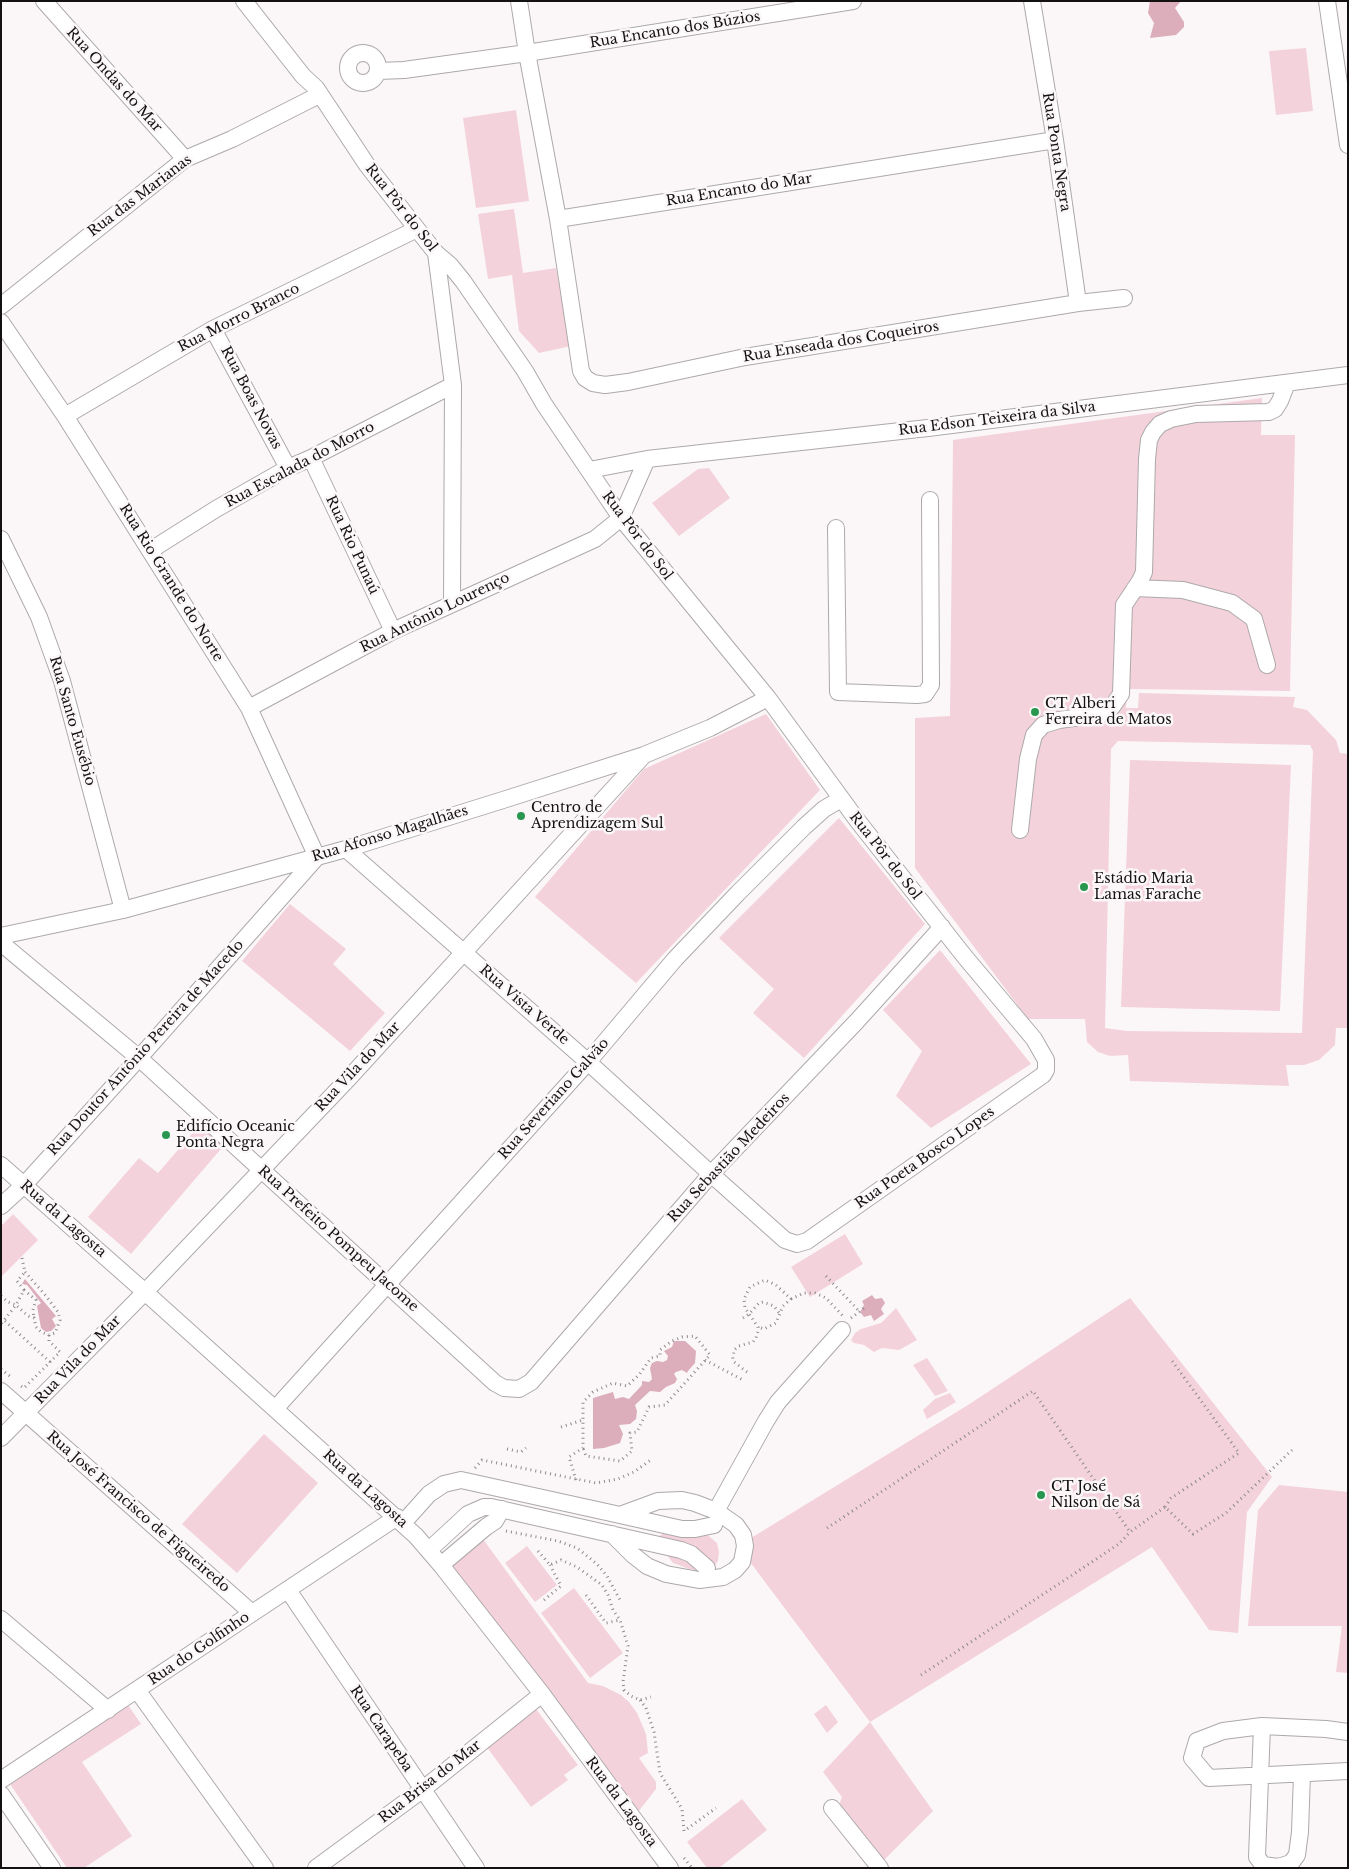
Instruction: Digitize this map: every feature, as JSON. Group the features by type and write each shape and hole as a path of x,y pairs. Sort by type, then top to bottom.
{"street":[{"name":"Rua Ondas do Mar","path":"44,1 185,159"},
{"name":"Rua Pôr do Sol","path":"244,1 303,76 316,88 367,165 436,253 454,270 486,313 526,371 544,404 620,518 768,698 841,799 1034,1040 1046,1060"},
{"path":"519,1 558,219"},
{"name":"Rua Encanto dos Búzios","path":"378,71 404,70 527,53 854,1"},
{"name":"Rua Ponta Negra","path":"1032,1 1055,140 1078,303"},
{"path":"1327,1 1348,145"},
{"name":"Rua das Marianas","path":"1,306 185,159 232,139 320,95"},
{"name":"Rua Encanto do Mar","path":"558,219 1055,140"},
{"name":"Rua Enseada dos Coqueiros","path":"558,219 581,371 584,378 593,383 606,385 745,357 1078,303 1124,298"},
{"name":"Rua Morro Branco","path":"65,416 214,328 417,229"},
{"path":"436,253 453,385 452,603"},
{"name":"Rua Rio Grande do Norte","path":"1,322 65,416 249,708 317,857"},
{"name":"Rua Boas Novas","path":"214,328 288,468"},
{"name":"Rua Edson Teixeira da Silva","path":"589,470 647,459 928,428 1348,375"},
{"path":"1020,830 1028,759 1034,735 1043,725 1051,722 1102,714 1112,707 1121,694 1124,605 1144,572 1147,459 1149,440 1153,432 1160,424 1196,414 1269,412 1280,401 1288,383"},
{"name":"Rua Escalada do Morro","path":"151,550 216,509 288,468 453,385"},
{"name":"Rua Rio Punaú","path":"311,458 393,631"},
{"path":"620,518 647,459"},
{"path":"836,528 838,692 925,694 931,685 930,500"},
{"name":"Rua Antônio Lourenço","path":"249,708 393,631 595,539 620,518"},
{"name":"Rua Santo Eusébio","path":"1,539 39,617 62,681 123,910"},
{"path":"1135,588 1183,590 1232,603 1254,618 1267,665"},
{"name":"Rua Afonso Magalhães","path":"1,936 123,910 317,857 644,755 710,728 768,698"},
{"name":"Rua Vila do Mar","path":"1,1438 145,1292 349,1078 644,755"},
{"name":"Rua Severiano Galvão","path":"275,1408 588,1062 675,959 804,827 824,809 841,799"},
{"name":"Rua Vista Verde","path":"346,848 588,1062 785,1240 791,1242"},
{"name":"Rua Doutor Antônio Pereira de Macedo","path":"1,1206 24,1185 139,1058 317,857"},
{"name":"Rua Sebastião Medeiros","path":"518,1389 531,1382 711,1174 863,1015 942,927"},
{"name":"Rua Prefeito Pompeu Jacome","path":"1,944 139,1058 495,1383 510,1389 518,1389"},
{"name":"Rua Poeta Bosco Lopes","path":"791,1242 797,1244 807,1242 1043,1075 1046,1070 1046,1060"},
{"name":"Rua da Lagosta","path":"1,1165 400,1520 429,1550 542,1694 670,1868"},
{"path":"715,1518 778,1402 842,1330"},
{"name":"Rua José Francisco de Figueiredo","path":"1,1391 252,1613"},
{"name":"Rua do Golfinho","path":"1,1780 252,1613 400,1520 429,1494 444,1484 461,1480 682,1529 695,1529 715,1518"},
{"path":"612,1534 640,1561 666,1574 699,1580 723,1577 735,1570 742,1562 745,1546 743,1535 736,1525 715,1518 695,1503 671,1500 658,1501 620,1515"},
{"path":"429,1550 468,1514 484,1507 502,1509 681,1550 691,1554 707,1568"},
{"path":"441,1565 495,1521 502,1509"},
{"name":"Rua Carapeba","path":"288,1590 476,1868"},
{"path":"1,1619 108,1710"},
{"path":"137,1690 266,1868"},
{"name":"Rua Brisa do Mar","path":"316,1868 422,1790 542,1694"},
{"path":"1348,1732 1262,1726 1223,1732 1197,1741 1192,1758 1209,1778 1348,1771"},
{"path":"1262,1726 1258,1857 1263,1865 1278,1867 1291,1863 1297,1855 1300,1832 1302,1774"},
{"path":"1,1794 52,1868"},
{"path":"832,1808 880,1868"},
{"path":"642,1813 683,1868"}],"path":[{"path":"22,1258 26,1272 58,1312 59,1327 55,1333 49,1335 41,1332 36,1327 33,1310 36,1300 17,1281 26,1272"},
{"path":"826,1276 859,1311"},
{"path":"791,1299 776,1284 765,1280 750,1287 744,1299 744,1308 758,1326 764,1329 776,1323 783,1306 791,1299 804,1293 815,1293 826,1298 847,1323 866,1306"},
{"path":"1,1324 16,1306 24,1290"},
{"path":"1,1296 28,1316 34,1318"},
{"path":"743,1318 749,1314 753,1307 763,1302 774,1306 780,1314"},
{"path":"5,1320 50,1362"},
{"path":"747,1372 734,1362 734,1350 753,1342 758,1326"},
{"path":"18,1383 24,1388 60,1352 49,1341 49,1335"},
{"path":"695,1336 710,1355 665,1405 649,1407 637,1432 630,1433 632,1451 620,1461 586,1456 583,1420 583,1402 593,1392 614,1383 627,1386 639,1375 651,1358 660,1356 660,1350 672,1341 682,1337 695,1336"},
{"path":"921,1675 1119,1544 1130,1532 1165,1507 1171,1498 1238,1453 1170,1358"},
{"path":"705,1360 743,1380"},
{"path":"1,1369 13,1378"},
{"path":"827,1528 1033,1391 1130,1532"},
{"path":"561,1427 583,1420"},
{"path":"507,1449 521,1452 526,1448"},
{"path":"576,1480 569,1457 584,1448"},
{"path":"1165,1507 1193,1534 1226,1512 1292,1450"},
{"path":"538,1551 550,1565 561,1586 544,1600"},
{"path":"550,1565 561,1560 577,1567 592,1576 608,1594 613,1610 620,1620 628,1646 623,1682 624,1690 630,1696 640,1700 646,1708 654,1732 660,1773 682,1808 684,1831 716,1808"},
{"path":"586,1596 606,1623 620,1620"},
{"path":"640,1700 651,1697"}],"shaded area":[{"path":"1150,1 1181,1 1175,8 1184,22 1184,27 1176,35 1150,38 1154,23 1148,13"},
{"path":"1306,48 1313,111 1276,115 1269,51"},
{"path":"516,110 529,201 476,208 463,118"},
{"path":"514,209 523,273 556,268 571,346 539,353 519,331 512,275 488,279 478,214"},
{"name":"CT Alberi Ferreira de Matos","path":"1262,398 1261,435 1295,435 1290,691 1127,689 1126,708 1138,708 1139,693 1295,697 1293,707 1307,710 1336,740 1340,753 1348,754 1348,1028 1336,1028 1335,1045 1319,1060 1304,1065 1286,1065 1289,1086 1130,1081 1128,1055 1110,1056 1098,1052 1087,1042 1085,1019 1028,1019 915,868 915,718 950,716 953,440","holes":["1118,741 1310,745 1313,751 1302,1033 1127,1031 1105,1028 1111,749"]},
{"path":"709,468 730,498 679,536 652,503 698,469"},
{"path":"766,714 820,790 636,983 535,897 644,769"},
{"path":"1130,760 1291,765 1280,1011 1121,1007"},
{"path":"839,818 925,924 804,1058 753,1013 774,989 719,938"},
{"path":"290,904 346,949 333,964 385,1013 350,1051 242,961"},
{"path":"940,950 1031,1064 931,1128 896,1096 922,1051 883,1010"},
{"path":"202,1122 226,1143 131,1254 88,1217 139,1158 158,1173"},
{"path":"13,1214 38,1240 1,1277 1,1226"},
{"path":"845,1234 863,1264 810,1297 791,1267"},
{"path":"25,1279 56,1316 52,1319 56,1326 51,1331 46,1332 41,1328 37,1306 41,1303 27,1285 22,1284"},
{"path":"872,1295 875,1299 882,1298 885,1303 881,1309 884,1314 874,1321 871,1315 864,1317 860,1312 864,1305 862,1301"},
{"name":"CT José Nilson de Sá","path":"1130,1298 1272,1477 1247,1512 1238,1633 1209,1630 1152,1547 870,1722 738,1546 968,1405"},
{"path":"896,1308 917,1340 899,1350 882,1348 874,1352 864,1345 854,1343 851,1340 855,1333 861,1329 881,1323"},
{"path":"674,1341 685,1341 696,1351 695,1363 687,1373 682,1370 674,1374 677,1379 675,1383 660,1392 650,1391 635,1405 637,1411 636,1419 630,1424 619,1425 623,1434 620,1443 593,1449 593,1398 613,1392 615,1399 623,1397 629,1399 642,1385 642,1381 649,1382 652,1379 650,1368 652,1363 667,1360 668,1356 664,1351 672,1347"},
{"path":"927,1358 948,1391 935,1396 913,1365"},
{"path":"950,1393 956,1402 927,1419 923,1410 935,1399"},
{"path":"264,1434 318,1483 237,1573 182,1524"},
{"path":"1279,1485 1348,1492 1348,1673 1336,1672 1342,1626 1248,1626 1258,1510"},
{"path":"666,1531 704,1532 717,1543 718,1561 709,1572 689,1569 673,1563 656,1539"},
{"path":"480,1535 588,1683 603,1686 621,1695 637,1713 646,1734 648,1753 639,1758 656,1782 656,1789 638,1812 457,1574 453,1566"},
{"path":"527,1546 557,1585 535,1602 505,1563"},
{"path":"574,1588 623,1653 590,1678 541,1613"},
{"path":"126,1702 141,1724 82,1762 132,1836 84,1868 67,1868 8,1781"},
{"path":"826,1705 838,1722 827,1733 814,1714"},
{"path":"536,1709 578,1765 564,1775 568,1780 531,1807 486,1746"},
{"path":"870,1722 933,1811 883,1861 839,1805 842,1797 823,1772"},
{"path":"742,1799 767,1830 719,1868 707,1868 687,1842"}],"place":[{"name":"CT Alberi Ferreira de Matos","path":"1035,712"},
{"name":"Centro de Aprendizagem Sul","path":"521,816"},
{"name":"Estádio Maria Lamas Farache","path":"1084,887"},
{"name":"Edifício Oceanic Ponta Negra","path":"166,1135"},
{"name":"CT José Nilson de Sá","path":"1041,1495"}]}
